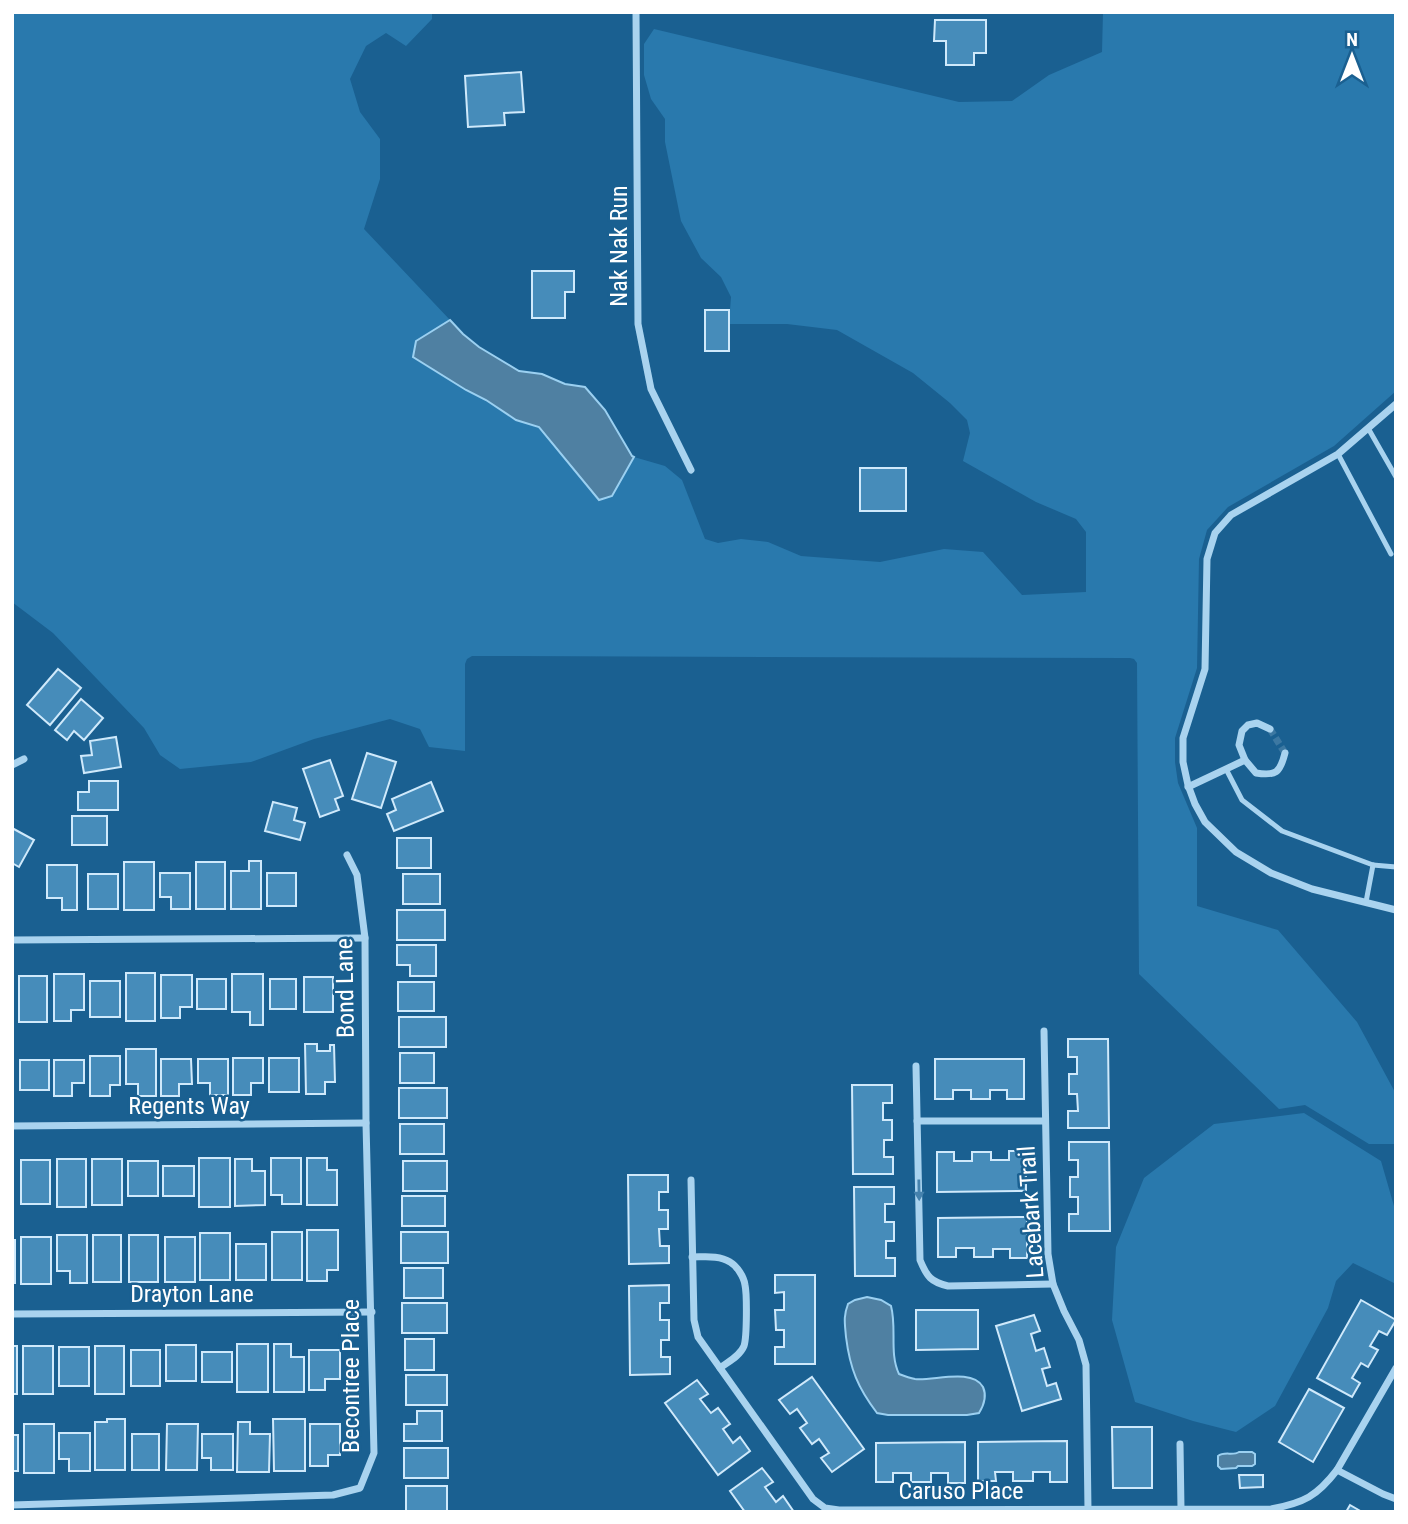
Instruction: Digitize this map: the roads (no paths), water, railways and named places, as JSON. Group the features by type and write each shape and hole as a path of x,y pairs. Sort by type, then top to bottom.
{"street":[{"name":"Nak Nak Run","path":"636,12 638,324 651,389 691,470"},
{"path":"1396,404 1338,454 1231,515 1215,533 1207,559 1205,670 1183,738 1183,762 1195,804 1205,822 1236,852 1271,873 1312,889 1396,909"},
{"path":"1270,729 1257,723 1248,725 1242,731 1239,745 1245,760 1256,773 1269,775 1282,767 1285,753"},
{"path":"12,765 24,759"},
{"path":"1188,787 1245,760"},
{"name":"Bond Lane","path":"347,855 357,875 365,938 366,1124"},
{"path":"12,940 365,938"},
{"name":"Lacebark Trail","path":"1044,1031 1048,1254 1054,1284 1079,1340 1086,1366 1088,1510"},
{"path":"916,1066 920,1260 925,1273 935,1283 948,1286 1054,1284"},
{"path":"917,1121 1045,1121"},
{"name":"Regents Way","path":"12,1126 366,1124"},
{"name":"Becontree Place","path":"12,1505 333,1495 360,1488 374,1453 366,1124"},
{"name":"Caruso Place","path":"691,1180 694,1320 698,1337 813,1499 825,1508 1027,1511 1272,1511 1297,1508 1326,1484 1337,1470 1396,1368"},
{"path":"692,1257 717,1257 731,1262 740,1272 745,1285 744,1347 720,1368"},
{"name":"Drayton Lane","path":"12,1314 372,1312"},
{"path":"1180,1444 1181,1509"},
{"path":"1337,1470 1396,1499"}],"lane":[{"path":"1368,428 1396,477"},
{"path":"1338,454 1391,554"},
{"path":"1226,769 1242,800 1282,831 1373,865 1396,867"},
{"path":"1366,902 1373,865"}],"tunnel":[{"path":"1270,729 1285,753"}]}
